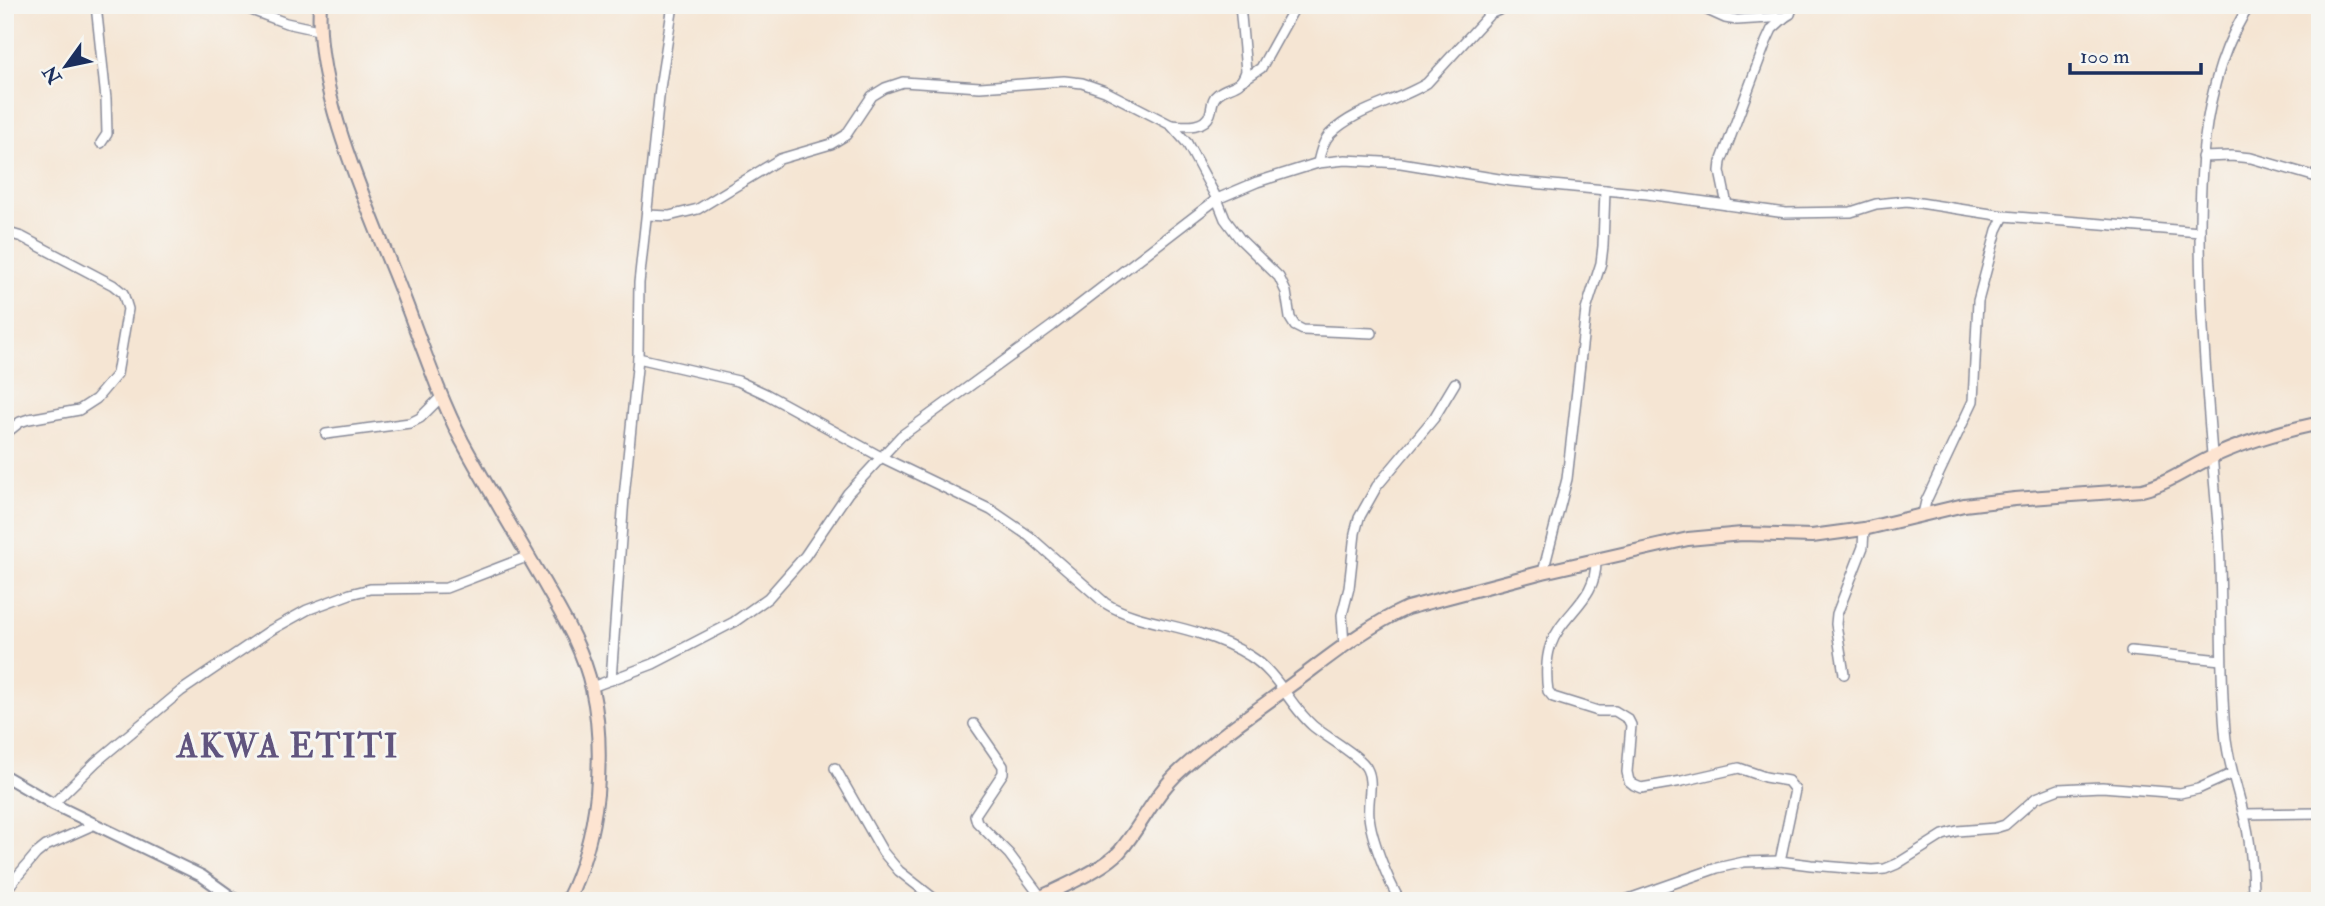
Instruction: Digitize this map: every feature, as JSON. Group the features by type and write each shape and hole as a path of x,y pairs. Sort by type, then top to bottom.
{"main road":[{"path":"320,5 318,30 329,92 349,154 442,396 460,436 562,616 592,687 599,738 600,768 596,805 588,845 567,901"},
{"path":"1036,899 1102,866 1118,854 1160,792 1180,771 1345,646 1407,608 1543,572 1708,535 1812,536 1864,529 1964,505 2142,491 2160,486 2211,457 2263,437 2320,423"}],"street":[{"path":"96,5 106,99 107,134 101,143"},
{"path":"238,5 286,23 318,30"},
{"path":"611,680 624,498 638,358 639,284 660,88 673,5"},
{"path":"1240,5 1246,71 1243,80"},
{"path":"648,215 669,216 698,209 780,159 831,144 846,135 872,96 884,88 902,82 980,87 1064,81 1082,83 1105,91 1171,125 1189,127 1210,116 1212,101 1218,93 1235,87 1261,68 1296,5"},
{"path":"1318,163 1324,142 1330,134 1352,117 1427,83 1490,15 1510,5"},
{"path":"1696,5 1725,18 1737,20 1785,17"},
{"path":"1727,205 1720,171 1721,162 1766,42 1772,29 1790,14 1793,5"},
{"path":"2250,5 2229,44 2214,92 2202,157 2200,232 2203,345 2218,526 2225,730 2231,774 2244,814 2253,901"},
{"path":"1171,125 1187,143 1225,219 1240,239 1279,277 1286,292 1290,318 1295,326 1303,330 1372,332"},
{"path":"2202,157 2251,158 2320,178"},
{"path":"592,687 653,664 734,622 768,598 805,556 848,493 901,436 1052,326 1217,199 1257,182 1318,163 1345,160 1401,163 1511,181 1786,213 1851,212 1876,204 1907,201 2004,216 2200,232"},
{"path":"1543,572 1567,479 1586,310 1601,263 1605,190"},
{"path":"1923,514 1926,500 1973,401 1978,301 1997,230 2004,216"},
{"path":"5,232 22,237 113,285 122,293 128,309 117,374 96,399 79,410 20,422 5,435"},
{"path":"638,358 738,381 766,394 881,457 991,510 1016,526 1105,603 1118,611 1202,634 1249,655 1266,667 1301,715 1365,764 1369,773 1368,817 1382,860 1400,901"},
{"path":"1345,646 1342,615 1349,588 1359,518 1377,486 1434,418 1455,383"},
{"path":"326,433 410,423 420,418 442,396"},
{"path":"1844,674 1836,624 1837,614 1863,547 1864,529"},
{"path":"53,804 96,762 181,691 271,630 307,610 370,589 446,589 528,556"},
{"path":"1597,560 1597,575 1590,590 1567,617 1549,648 1548,691 1553,696 1598,711 1622,713 1628,719 1631,725 1627,772 1629,781 1641,788 1739,768 1765,777 1788,780 1795,790 1780,861"},
{"path":"2132,651 2221,660"},
{"path":"974,724 1003,766 1003,773 975,815 976,822 1009,854 1036,899"},
{"path":"835,768 883,852 899,871 937,901"},
{"path":"1623,901 1717,868 1744,862 1780,861 1811,866 1885,869 1943,835 1995,828 2005,824 2036,798 2059,789 2102,787 2180,793 2198,789 2231,774"},
{"path":"5,776 93,825 202,876 237,901"},
{"path":"2244,814 2320,813"},
{"path":"5,891 36,853 93,825"}],"district":[{"name":"AKWA ETITI","path":"288,745"}]}
